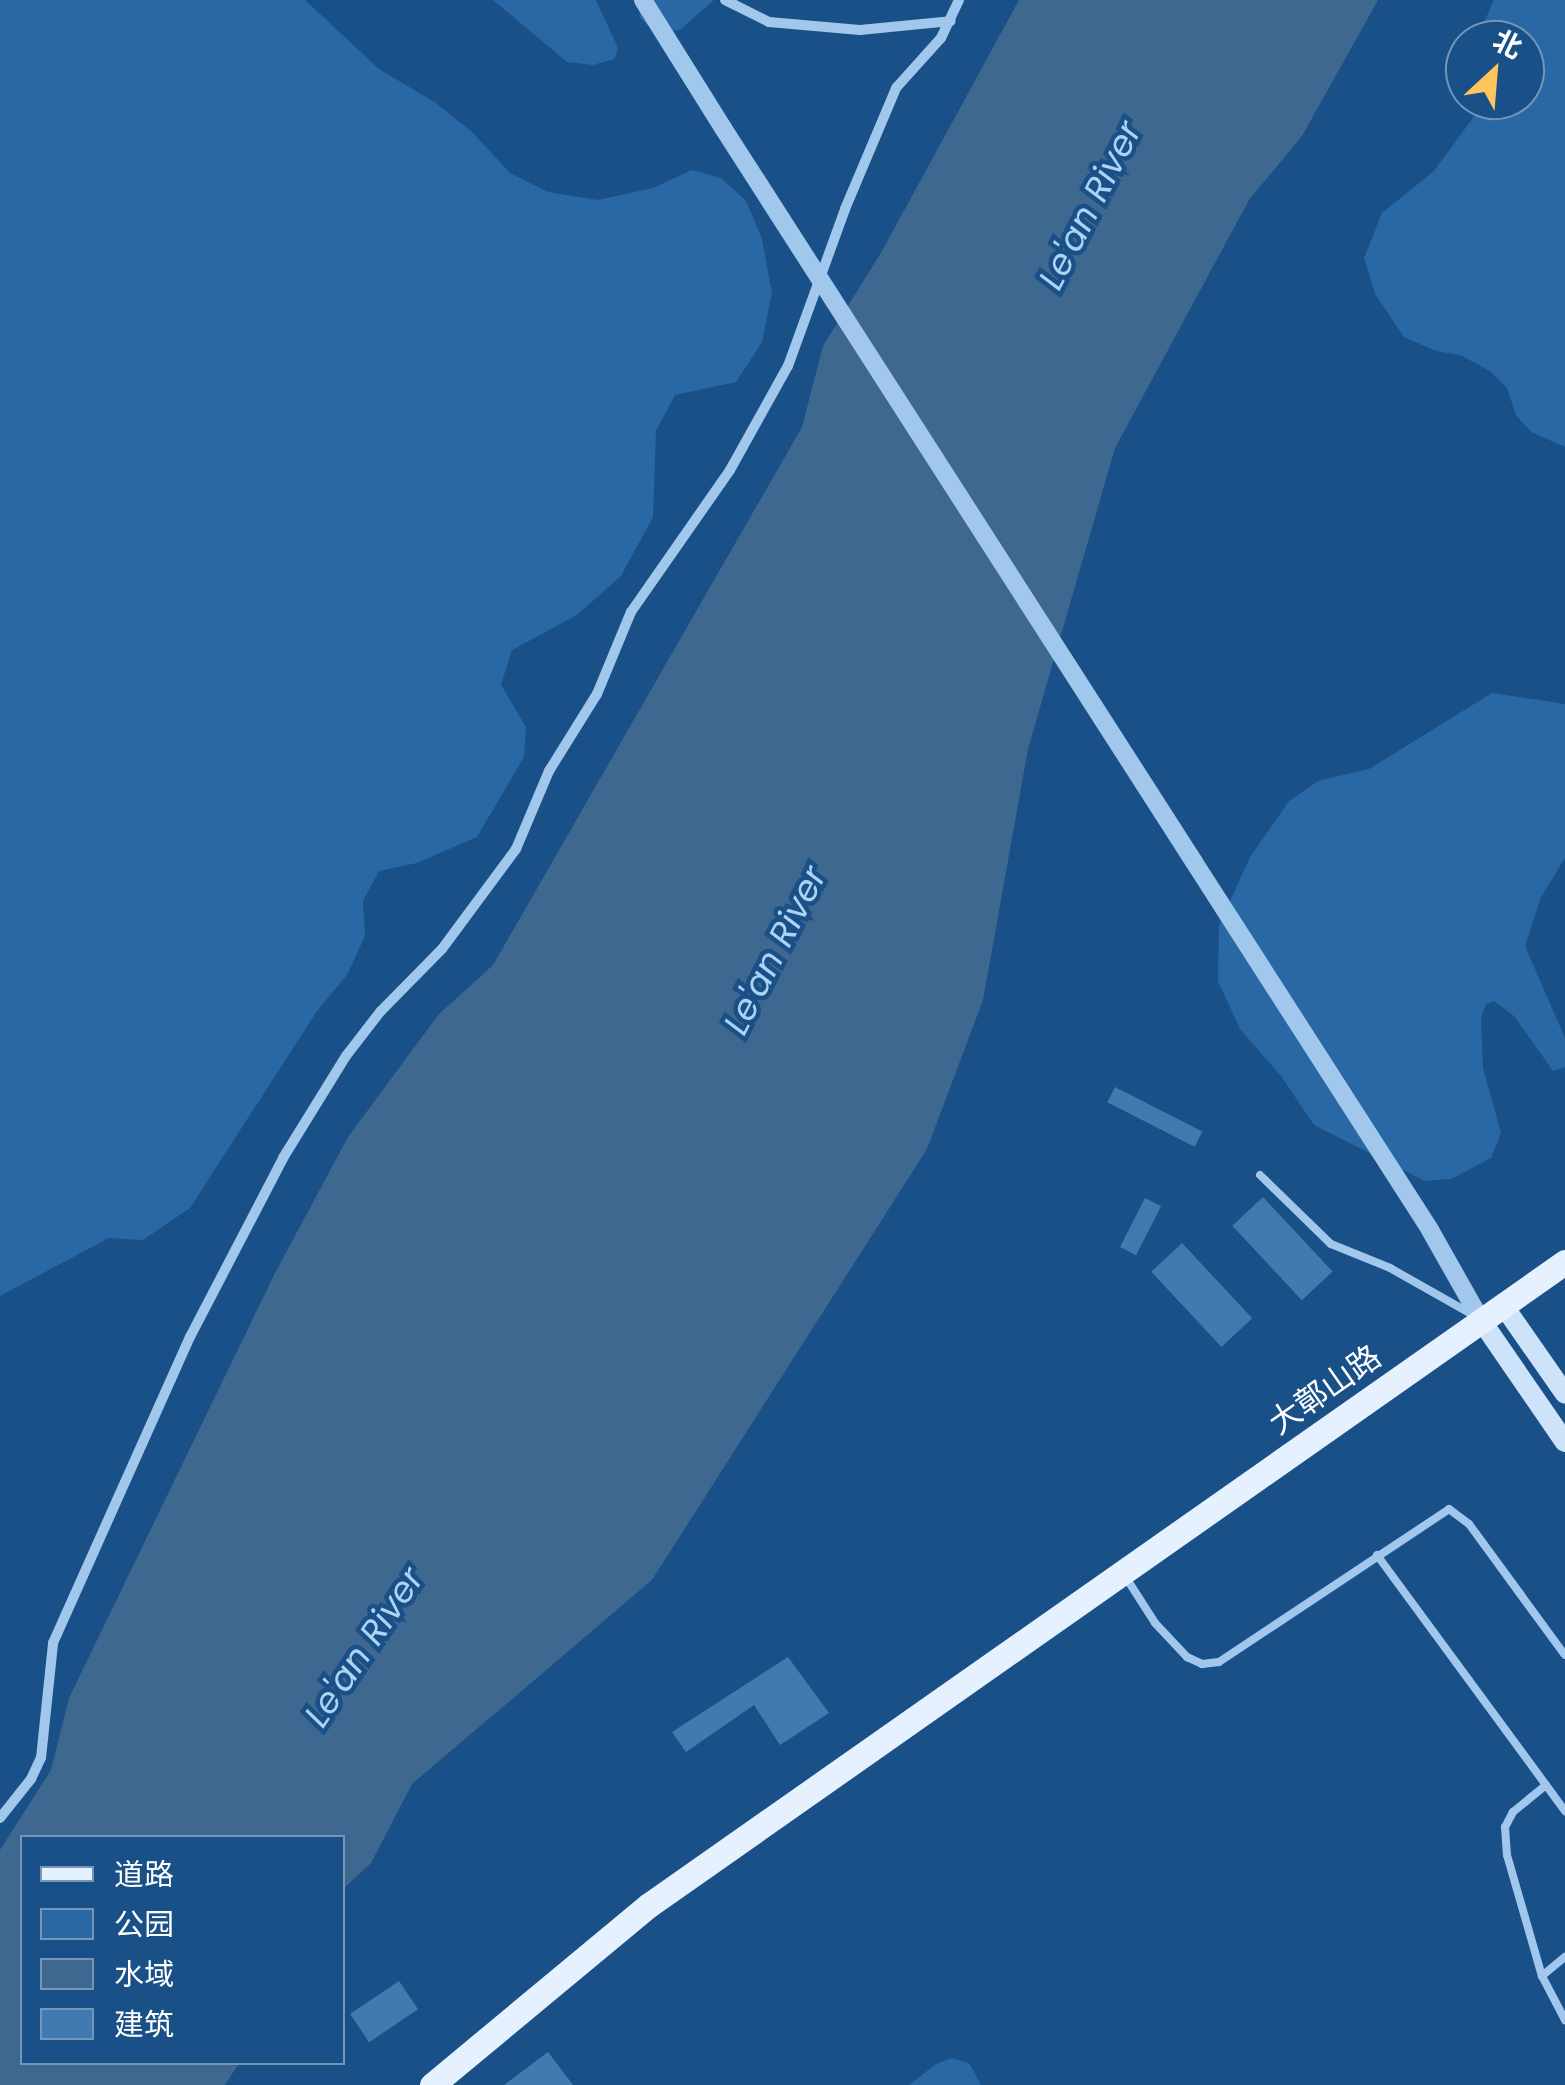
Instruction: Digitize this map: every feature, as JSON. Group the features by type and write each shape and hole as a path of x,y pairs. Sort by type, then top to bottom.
{"main road":[{"name":"大鄣山路","path":"432,2085 650,1905 1565,1262"},
{"path":"1503,1304 1565,1394"},
{"path":"1481,1320 1565,1442"}],"street":[{"path":"643,0 1430,1230 1481,1320"},
{"path":"725,0 770,22 806,26 860,30 951,21"},
{"path":"0,1818 31,1779 41,1758 53,1643 190,1337 283,1158 346,1056 380,1012 442,949 516,849 549,772 597,694 631,612 730,470 788,366 845,208 896,88 934,48 951,21 958,0"}],"lane":[{"path":"1260,1176 1332,1244 1390,1268 1481,1320"},
{"path":"1123,1572 1155,1623 1187,1656 1202,1664 1219,1662 1438,1514 1457,1511 1565,1655"},
{"path":"1377,1556 1565,1810"},
{"path":"1546,1785 1513,1812 1504,1827 1507,1855 1542,1976 1565,2020"},
{"path":"1542,1976 1565,1956"}],"green space":[{"path":"0,0 305,0 379,69 436,103 472,132 510,173 548,192 598,200 653,188 692,170 721,178 746,201 762,239 772,293 762,342 736,382 675,395 656,431 653,517 621,576 577,615 512,650 501,685 526,727 524,757 477,837 417,863 379,871 363,901 365,936 347,975 317,1011 190,1208 143,1240 109,1238 0,1296"},
{"path":"493,0 596,0 618,48 614,59 593,65 567,62"},
{"path":"639,0 714,0 680,30 655,32 640,18"},
{"path":"1494,0 1565,0 1565,447 1531,432 1516,415 1507,388 1490,371 1460,355 1436,351 1404,337 1375,294 1364,258 1382,213 1434,171 1471,120 1545,120 1545,20 1485,20"},
{"path":"1492,693 1565,704 1565,858 1541,897 1525,946 1565,1038 1565,1067 1553,1071 1514,1016 1494,1001 1486,1004 1481,1017 1483,1068 1501,1133 1491,1158 1451,1179 1425,1181 1314,1125 1281,1076 1240,1029 1218,981 1219,926 1250,857 1289,801 1318,781 1369,769"},
{"path":"952,2058 969,2063 981,2085 909,2085 936,2064"}],"water":[{"name":"Le'an River","path":"1019,0 1378,0 1302,136 1249,200 1115,448 1028,749 983,1000 927,1149 652,1580 412,1784 371,1863 345,1887 345,1835 20,1835 20,2065 238,2065 225,2085 0,2085 0,1850 51,1770 69,1698 275,1273 348,1137 439,1014 493,965 802,427 823,346 882,251"}],"building":[{"path":"1115,1087 1202,1131 1195,1147 1107,1102"},
{"path":"1263,1197 1333,1272 1302,1300 1232,1226"},
{"path":"1145,1198 1161,1206 1136,1255 1120,1247"},
{"path":"1182,1243 1252,1318 1222,1347 1151,1272"},
{"path":"788,1657 829,1713 780,1745 754,1705 686,1752 672,1732"},
{"path":"399,1981 418,2009 369,2042 350,2014"},
{"path":"548,2052 573,2085 504,2085"}]}
